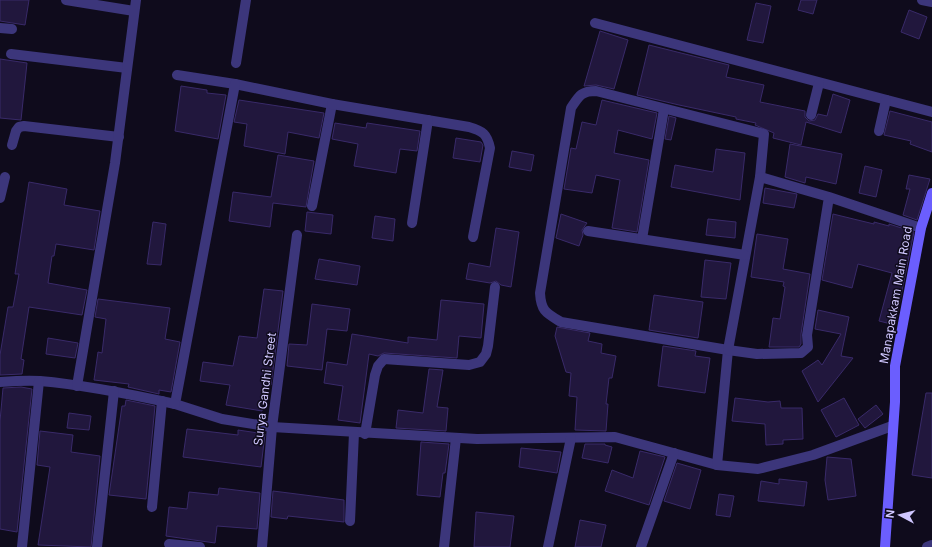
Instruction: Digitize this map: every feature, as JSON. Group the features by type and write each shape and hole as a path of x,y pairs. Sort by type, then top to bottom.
{"main road":[{"name":"Manapakkam Main Road","path":"885,547 892,426 895,402 895,366 921,228 932,193"}],"street":[{"path":"71,0 134,12"},
{"path":"77,386 119,137 136,0"},
{"path":"236,63 246,0"},
{"path":"922,0 932,2"},
{"path":"594,23 932,112"},
{"path":"0,28 12,29"},
{"path":"11,54 127,68"},
{"path":"176,75 235,84 332,104 469,127 482,131 487,136 490,148 474,238"},
{"path":"810,114 818,83"},
{"path":"176,404 235,84"},
{"path":"717,465 728,350 760,177 764,134 596,91 586,91 579,96 571,108 540,293 541,306 547,314 561,322 728,350 757,354 801,354 808,347 808,335 829,197"},
{"path":"879,131 886,100"},
{"path":"312,206 332,104"},
{"path":"642,239 664,109"},
{"path":"412,223 428,120"},
{"path":"12,144 19,126 119,137"},
{"path":"0,198 4,177"},
{"path":"760,177 829,197 921,228"},
{"path":"588,231 745,255"},
{"name":"Surya Gandhi Street","path":"262,547 272,427 297,235"},
{"path":"365,434 375,375 378,366 384,359 469,365 480,362 486,354 488,346 495,287"},
{"path":"22,547 39,381"},
{"path":"0,382 39,381 98,387 176,404 222,419 272,427 365,434 456,438 615,437 717,465 758,469 813,455 892,426"},
{"path":"97,547 114,391"},
{"path":"152,507 162,401"},
{"path":"350,521 354,433"},
{"path":"444,547 456,438"},
{"path":"548,547 571,438"},
{"path":"641,547 674,453"},
{"path":"169,544 200,547"},
{"path":"927,547 932,545"}],"building":[{"path":"0,0 29,0 25,25 0,21"},
{"path":"801,0 817,0 813,14 798,10"},
{"path":"756,3 771,6 763,43 747,40"},
{"path":"909,10 927,17 919,39 901,32"},
{"path":"600,31 628,40 614,89 596,85 584,86"},
{"path":"649,45 729,65 726,77 764,85 760,102 805,111 805,117 809,121 815,120 818,114 827,116 833,94 850,100 841,133 806,122 801,145 773,138 774,133 755,125 756,123 736,119 736,117 637,95"},
{"path":"0,59 27,63 21,120 0,118"},
{"path":"181,86 207,90 207,93 226,95 218,139 175,131"},
{"path":"239,100 324,113 319,138 288,132 285,154 244,146 247,124 234,122"},
{"path":"602,100 657,113 652,139 618,130 614,153 649,160 637,232 612,228 620,180 596,175 592,193 564,189 571,148 576,149 582,122 596,125"},
{"path":"890,111 932,122 932,152 910,144 911,141 884,135"},
{"path":"669,116 676,118 671,140 665,139"},
{"path":"335,123 366,128 367,123 420,131 417,151 400,149 396,173 354,166 358,144 332,139"},
{"path":"456,138 481,142 483,145 480,162 453,158"},
{"path":"790,144 842,154 836,184 806,177 805,183 785,177"},
{"path":"716,149 745,153 740,200 671,187 675,165 713,172"},
{"path":"512,151 534,155 531,171 509,167"},
{"path":"278,155 314,161 306,207 273,203 270,227 229,221 233,192 271,197"},
{"path":"865,166 882,170 876,197 859,193"},
{"path":"909,175 930,179 917,220 903,215 910,189 906,189"},
{"path":"29,182 67,189 64,205 100,211 94,250 56,244 54,256 52,256 48,283 87,290 82,315 29,307 21,359 24,360 22,374 0,375 0,355 8,307 13,307 19,274 15,274"},
{"path":"765,188 797,194 794,208 763,203"},
{"path":"307,212 333,215 331,234 305,231"},
{"path":"561,214 587,223 582,230 583,235 579,246 556,238"},
{"path":"833,214 874,224 874,222 889,226 889,224 914,232 895,325 879,321 892,273 858,264 852,288 822,280"},
{"path":"375,216 395,219 393,241 372,238"},
{"path":"708,219 736,222 735,238 706,235"},
{"path":"153,222 166,224 161,265 147,264"},
{"path":"496,228 519,232 511,287 501,285 496,281 490,283 466,279 469,263 490,267"},
{"path":"757,234 788,239 783,269 810,274 801,334 801,344 799,347 769,347 773,318 780,319 785,287 783,286 784,282 751,277"},
{"path":"319,259 360,266 357,285 315,279"},
{"path":"705,260 731,263 726,299 701,297"},
{"path":"264,289 283,291 271,385 266,384 262,411 226,405 230,385 200,381 203,362 233,366 239,336 257,338"},
{"path":"654,295 703,302 698,338 649,330"},
{"path":"98,299 170,308 165,339 180,342 171,392 159,390 159,394 128,387 129,384 94,380 98,352 102,353 106,319 95,317"},
{"path":"441,300 484,304 481,338 459,336 457,358 384,353 378,356 369,354 360,423 338,420 343,386 324,383 327,362 347,365 352,334 408,343 408,337 437,340"},
{"path":"312,304 350,309 347,331 327,329 322,370 287,366 289,344 307,345"},
{"path":"818,310 849,317 841,356 853,358 818,402 802,371 818,360 822,365 841,334 815,329"},
{"path":"557,327 590,333 588,341 602,344 601,353 616,356 612,378 609,378 606,404 608,404 606,431 575,430 577,397 569,396 571,373 566,372 555,336"},
{"path":"48,338 78,343 75,358 46,354"},
{"path":"663,346 696,351 695,356 710,358 705,393 658,386"},
{"path":"429,369 443,370 437,407 448,408 446,431 396,428 398,410 423,413"},
{"path":"21,387 32,389 17,532 0,529 0,421 3,388"},
{"path":"926,393 932,393 932,478 912,475"},
{"path":"735,398 768,402 780,401 781,408 802,408 803,439 783,440 783,444 766,445 765,424 732,421"},
{"path":"844,398 859,425 836,437 821,410"},
{"path":"126,400 155,406 146,499 109,495 122,406 125,406"},
{"path":"876,405 883,414 865,428 858,419"},
{"path":"69,413 91,416 89,430 67,428"},
{"path":"187,429 238,435 238,430 265,434 261,467 183,457"},
{"path":"40,431 73,435 71,452 100,456 91,547 38,545 50,467 37,465"},
{"path":"421,442 449,444 440,497 417,495"},
{"path":"585,444 605,444 612,447 608,463 582,458"},
{"path":"521,448 561,452 557,473 519,467"},
{"path":"640,451 665,457 649,505 605,491 612,470 633,478"},
{"path":"827,457 851,459 856,496 828,500 825,480"},
{"path":"677,463 701,470 690,509 664,501"},
{"path":"779,479 807,482 804,506 758,501 761,481 779,484"},
{"path":"219,488 260,493 257,529 217,526 215,543 166,536 169,507 187,509 189,492 218,495"},
{"path":"273,491 344,500 344,522 288,516 287,519 271,517"},
{"path":"719,494 734,496 730,517 716,515"},
{"path":"476,512 514,516 510,547 474,547"},
{"path":"580,520 606,525 601,547 575,547"}]}
